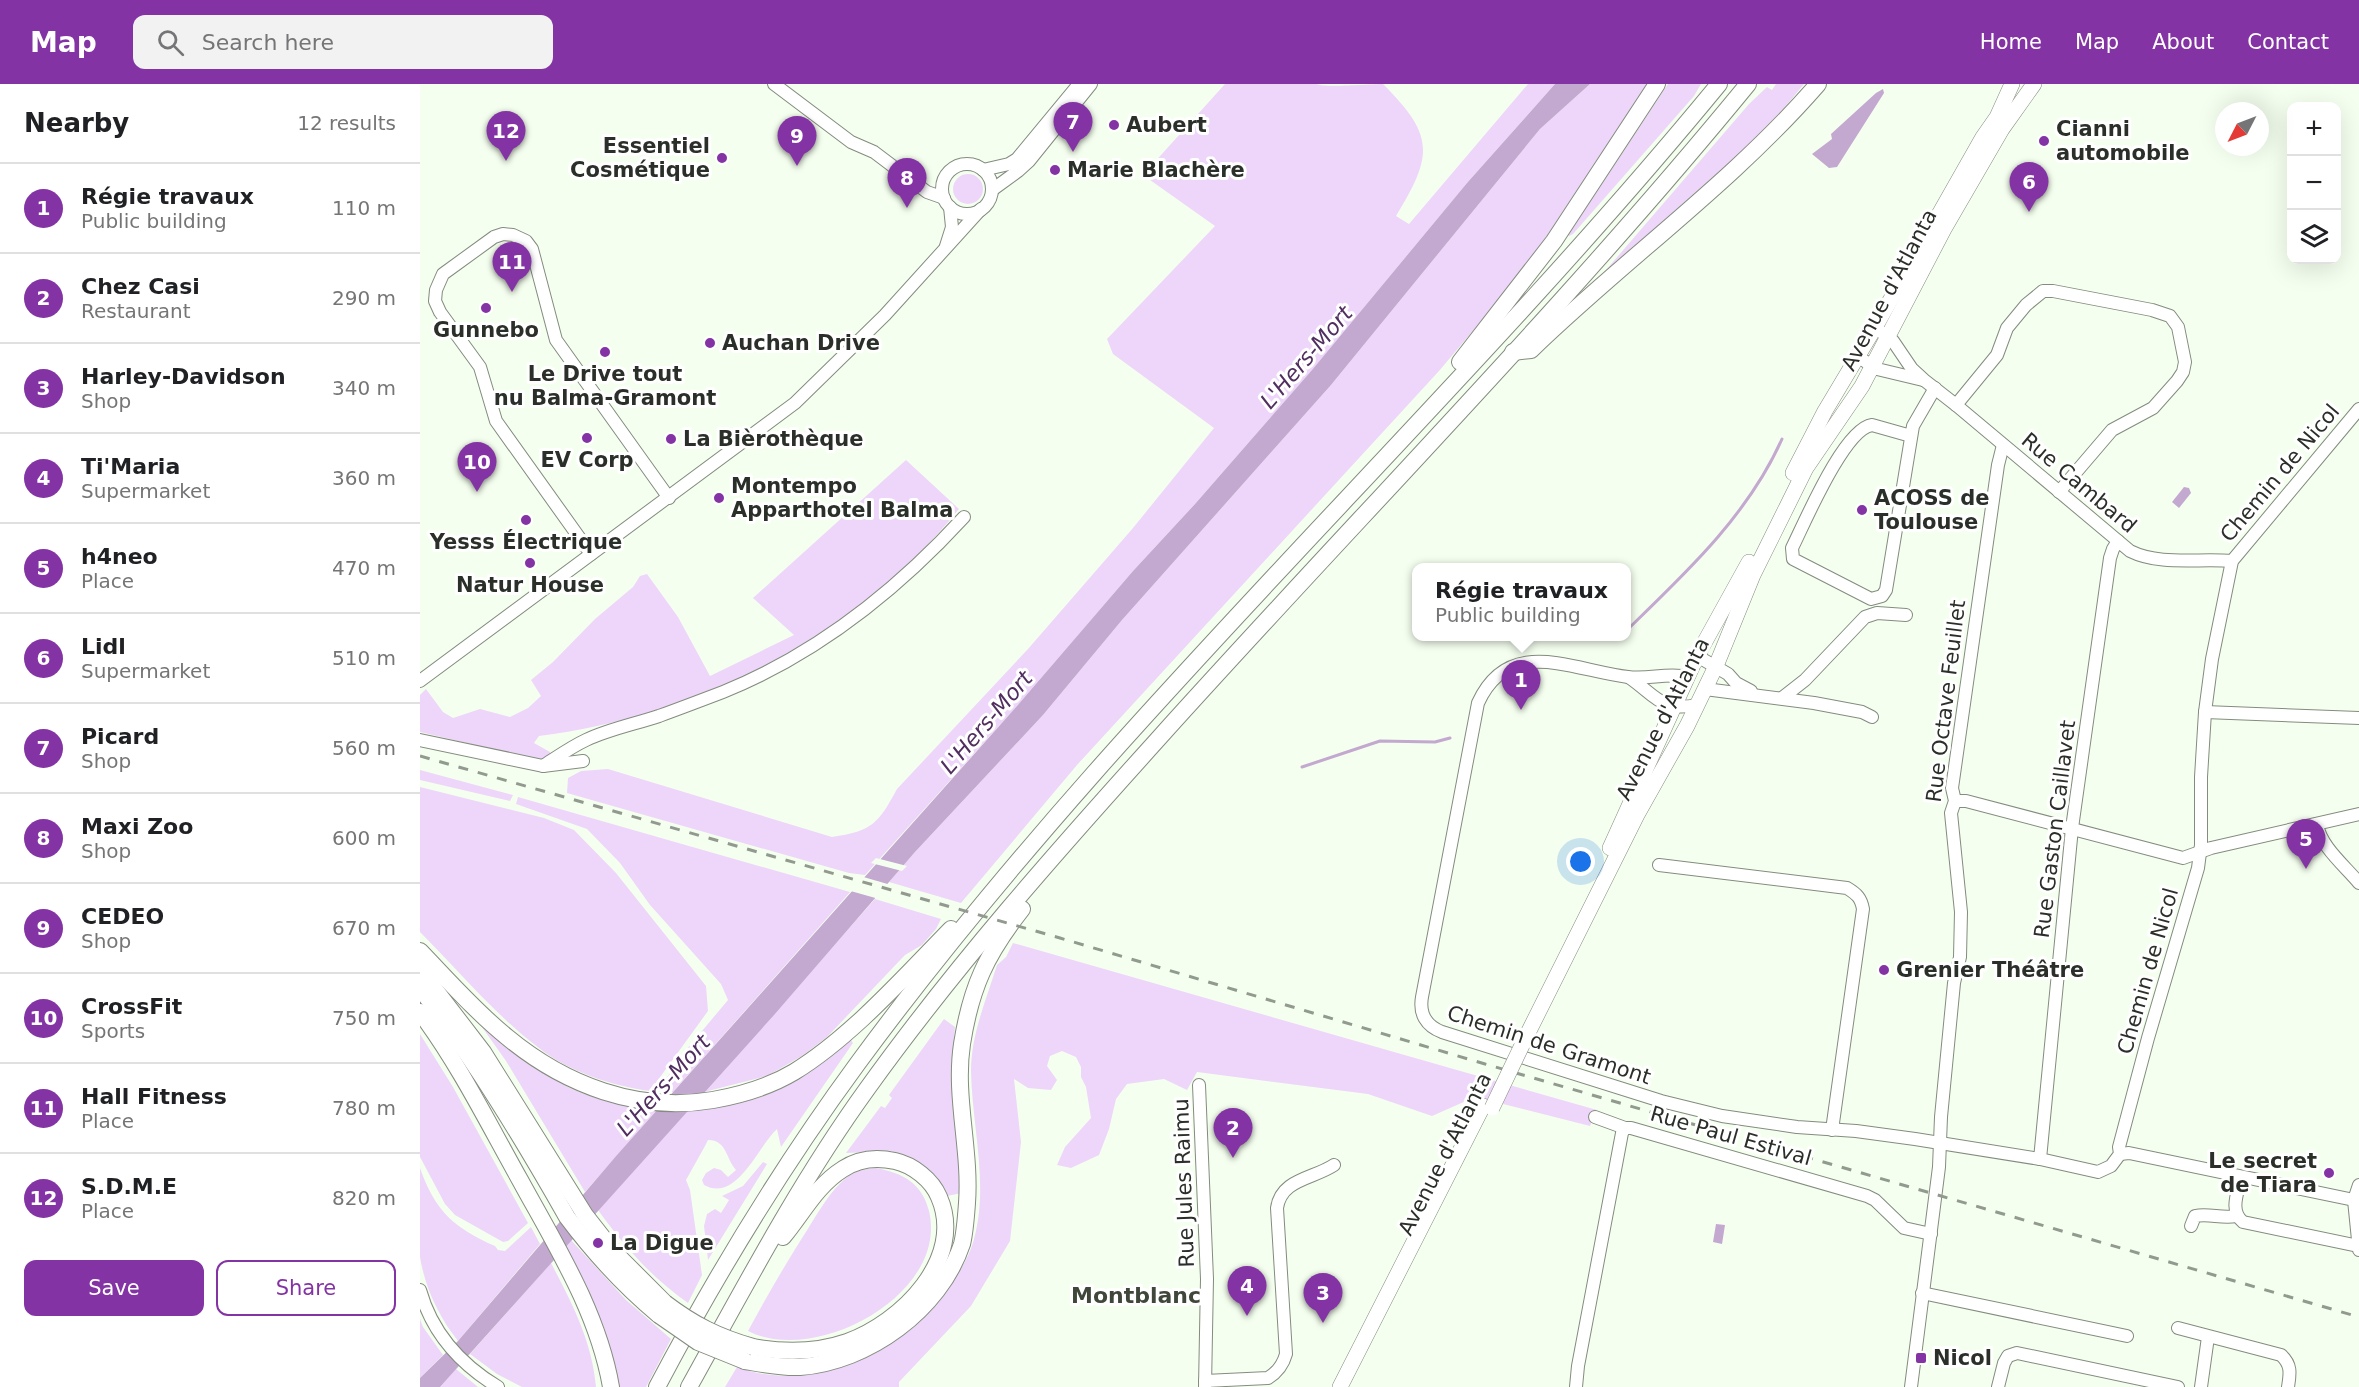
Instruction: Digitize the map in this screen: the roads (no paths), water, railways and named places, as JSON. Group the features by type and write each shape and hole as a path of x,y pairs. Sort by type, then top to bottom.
{"highway":[{"path":"1396,445 1554,242 1657,84"},
{"path":"657,1387 709,1294 771,1192 857,1065 950,945 1025,854 1165,696 1582,242 1719,84"},
{"path":"689,1387 763,1251 792,1203 866,1091 955,974 1037,875 1206,686 1619,236 1748,84"},
{"path":"1513,352 1531,350 1610,277 1707,196 1756,150 1818,84"},
{"path":"420,951 477,1010 522,1050 575,1080 630,1099 687,1104 764,1087 815,1058 908,972 1025,854"},
{"path":"420,988 547,1167 585,1215 601,1248 640,1280 662,1309 684,1317 771,1366 799,1367 822,1364 853,1354 885,1339 913,1317 932,1297 962,1244 968,1174 960,1072 962,1044 969,1006 974,988 991,952 1023,909 1037,875"},
{"path":"420,970 483,1052 547,1167"},
{"path":"420,1012 448,1051 577,1286 598,1334 611,1387"},
{"path":"749,1354 827,1348 848,1342 886,1322 918,1292 938,1260 946,1225 944,1208 935,1189 905,1164 883,1159 862,1160 846,1167 824,1184 808,1201 784,1236 763,1251"}],"main road":[{"name":"Avenue d'Atlanta","path":"1352,1387 1521,1038 1697,656 1741,578 1821,419 1972,155 1997,117 2012,84"},
{"name":"Avenue d'Atlanta","path":"1521,1038 1705,689 1753,575 1806,468 1860,390 1944,229 2002,129 2034,84"},
{"path":"1688,677 1705,689"},
{"name":"Avenue d'Atlanta","path":"1340,1387 1487,1107"}],"street":[{"path":"774,84 851,142 874,153 927,192 962,213 969,214 981,209"},
{"path":"983,170 1009,164 1017,159 1079,84"},
{"path":"992,190 1029,161 1091,84"},
{"path":"420,681 669,498 810,390 885,315 945,246 955,240 989,201 992,190 991,183 983,170 976,166 960,166 952,170 944,180 928,185 908,179"},
{"path":"944,180 952,227 945,246"},
{"path":"591,554 496,421 480,367 440,312 435,301 436,290 443,274 467,255 494,237 503,234 513,235 525,241 532,249 556,340 669,498"},
{"path":"1956,405 1997,355 2007,328 2026,305 2043,291 2130,306 2170,316 2178,327 2185,362 2178,381 2153,408 2112,430 2059,492"},
{"name":"Rue Cambard","path":"1874,329 1888,337 1912,369 1924,380 2118,542 2141,557 2232,561"},
{"name":"Rue Cambard","path":"1857,356 1872,366 1924,380"},
{"path":"1911,436 1872,425 1860,430 1846,446 1833,468 1792,548 1793,559 1871,599 1882,596 1886,590 1911,436 1917,418 1935,388"},
{"name":"Chemin de Nicol","path":"2120,1154 2119,1147 2128,1114 2198,868 2205,712 2212,659 2232,561 2359,409"},
{"name":"Rue Octave Feuillet","path":"1939,1143 1954,983 1960,957 1961,912 1951,813 1955,801 1952,796 1953,780 1998,465 2003,445"},
{"path":"543,766 589,739 724,691 801,654 874,602 935,549 964,517"},
{"name":"Rue Gaston Caillavet","path":"2040,1159 2072,828 2110,558 2118,542"},
{"path":"1782,698 1805,680 1864,617 1877,613 1906,615"},
{"path":"1697,656 1728,674 1742,687 1758,694"},
{"name":"Chemin de Gramont","path":"1688,677 1679,675 1629,678 1534,661 1510,666 1494,677 1485,688 1478,703 1465,766 1422,997 1422,1015 1431,1027 1442,1032 1675,1105 1743,1119 1876,1133 1939,1143"},
{"name":"Chemin de Gramont","path":"1629,678 1663,704 1697,705"},
{"path":"1705,689 1782,698 1862,712 1872,717"},
{"path":"2205,712 2359,718"},
{"path":"420,740 543,766 583,761"},
{"path":"1955,801 1966,801 2183,858 2222,845 2359,814"},
{"path":"2317,824 2318,833 2359,883"},
{"path":"1659,865 1847,888 1862,900 1863,909 1832,1130"},
{"name":"Rue Jules Raimu","path":"1199,1085 1207,1279 1205,1384"},
{"path":"1595,1117 1625,1128"},
{"name":"Rue Paul Estival","path":"1576,1387 1605,1218 1622,1133 1625,1128 1867,1196 1875,1200 1904,1228 1931,1234"},
{"path":"1911,1387 1939,1167 1939,1143 2040,1159 2098,1172 2111,1166 2120,1154 2129,1153 2354,1200"},
{"path":"1205,1384 1268,1378 1275,1374 1284,1362 1286,1354 1278,1198 1295,1181 1310,1178 1334,1165"},
{"path":"2241,1177 2235,1210 2236,1216 2243,1222 2359,1248 2354,1200 2359,1185"},
{"path":"2191,1226 2195,1216 2226,1218 2236,1216"},
{"path":"420,1290 428,1313 448,1347 467,1366 497,1387"},
{"path":"1922,1293 2127,1336"},
{"path":"2178,1328 2282,1355 2288,1362 2290,1371 2288,1387"},
{"path":"2200,1387 2208,1337"},
{"path":"1998,1387 2004,1363 2008,1356 2017,1353 2178,1387"}],"waterway":[{"path":"1631,626 1694,564 1734,517 1752,493 1782,439"},
{"path":"1302,767 1380,741 1435,742 1450,738"}],"railway":[{"path":"420,756 1060,938 1485,1064 2359,1317"}],"place":[{"name":"Aubert","path":"1114,125"},
{"name":"Cianni automobile","path":"2044,141"},
{"name":"Picard","path":"1073,152"},
{"name":"Essentiel Cosmétique","path":"722,158"},
{"name":"S.D.M.E","path":"506,161"},
{"name":"CEDEO","path":"797,166"},
{"name":"Marie Blachère","path":"1055,170"},
{"name":"Maxi Zoo","path":"907,208"},
{"name":"Lidl","path":"2029,212"},
{"name":"Hall Fitness","path":"512,292"},
{"name":"Gunnebo","path":"486,308"},
{"name":"Auchan Drive","path":"710,343"},
{"name":"Le Drive tout nu Balma-Gramont","path":"605,352"},
{"name":"EV Corp","path":"587,438"},
{"name":"La Bièrothèque","path":"671,439"},
{"name":"CrossFit","path":"477,492"},
{"name":"Montempo Apparthotel Balma","path":"719,498"},
{"name":"ACOSS de Toulouse","path":"1862,510"},
{"name":"Yesss Électrique","path":"526,520"},
{"name":"Natur House","path":"530,563"},
{"name":"Régie travaux","path":"1521,710"},
{"name":"h4neo","path":"2306,869"},
{"name":"Grenier Théâtre","path":"1884,970"},
{"name":"Chez Casi","path":"1233,1158"},
{"name":"Le secret de Tiara","path":"2329,1173"},
{"name":"La Digue","path":"598,1243"},
{"name":"Ti'Maria","path":"1247,1316"},
{"name":"Harley-Davidson","path":"1323,1323"},
{"name":"Nicol","path":"1921,1358"}],"district":[{"name":"Montblanc","path":"1136,1295"}],"water label":[{"name":"L'Hers-Mort","path":"1306,357"},
{"name":"L'Hers-Mort","path":"986,722"},
{"name":"L'Hers-Mort","path":"663,1085"}]}
